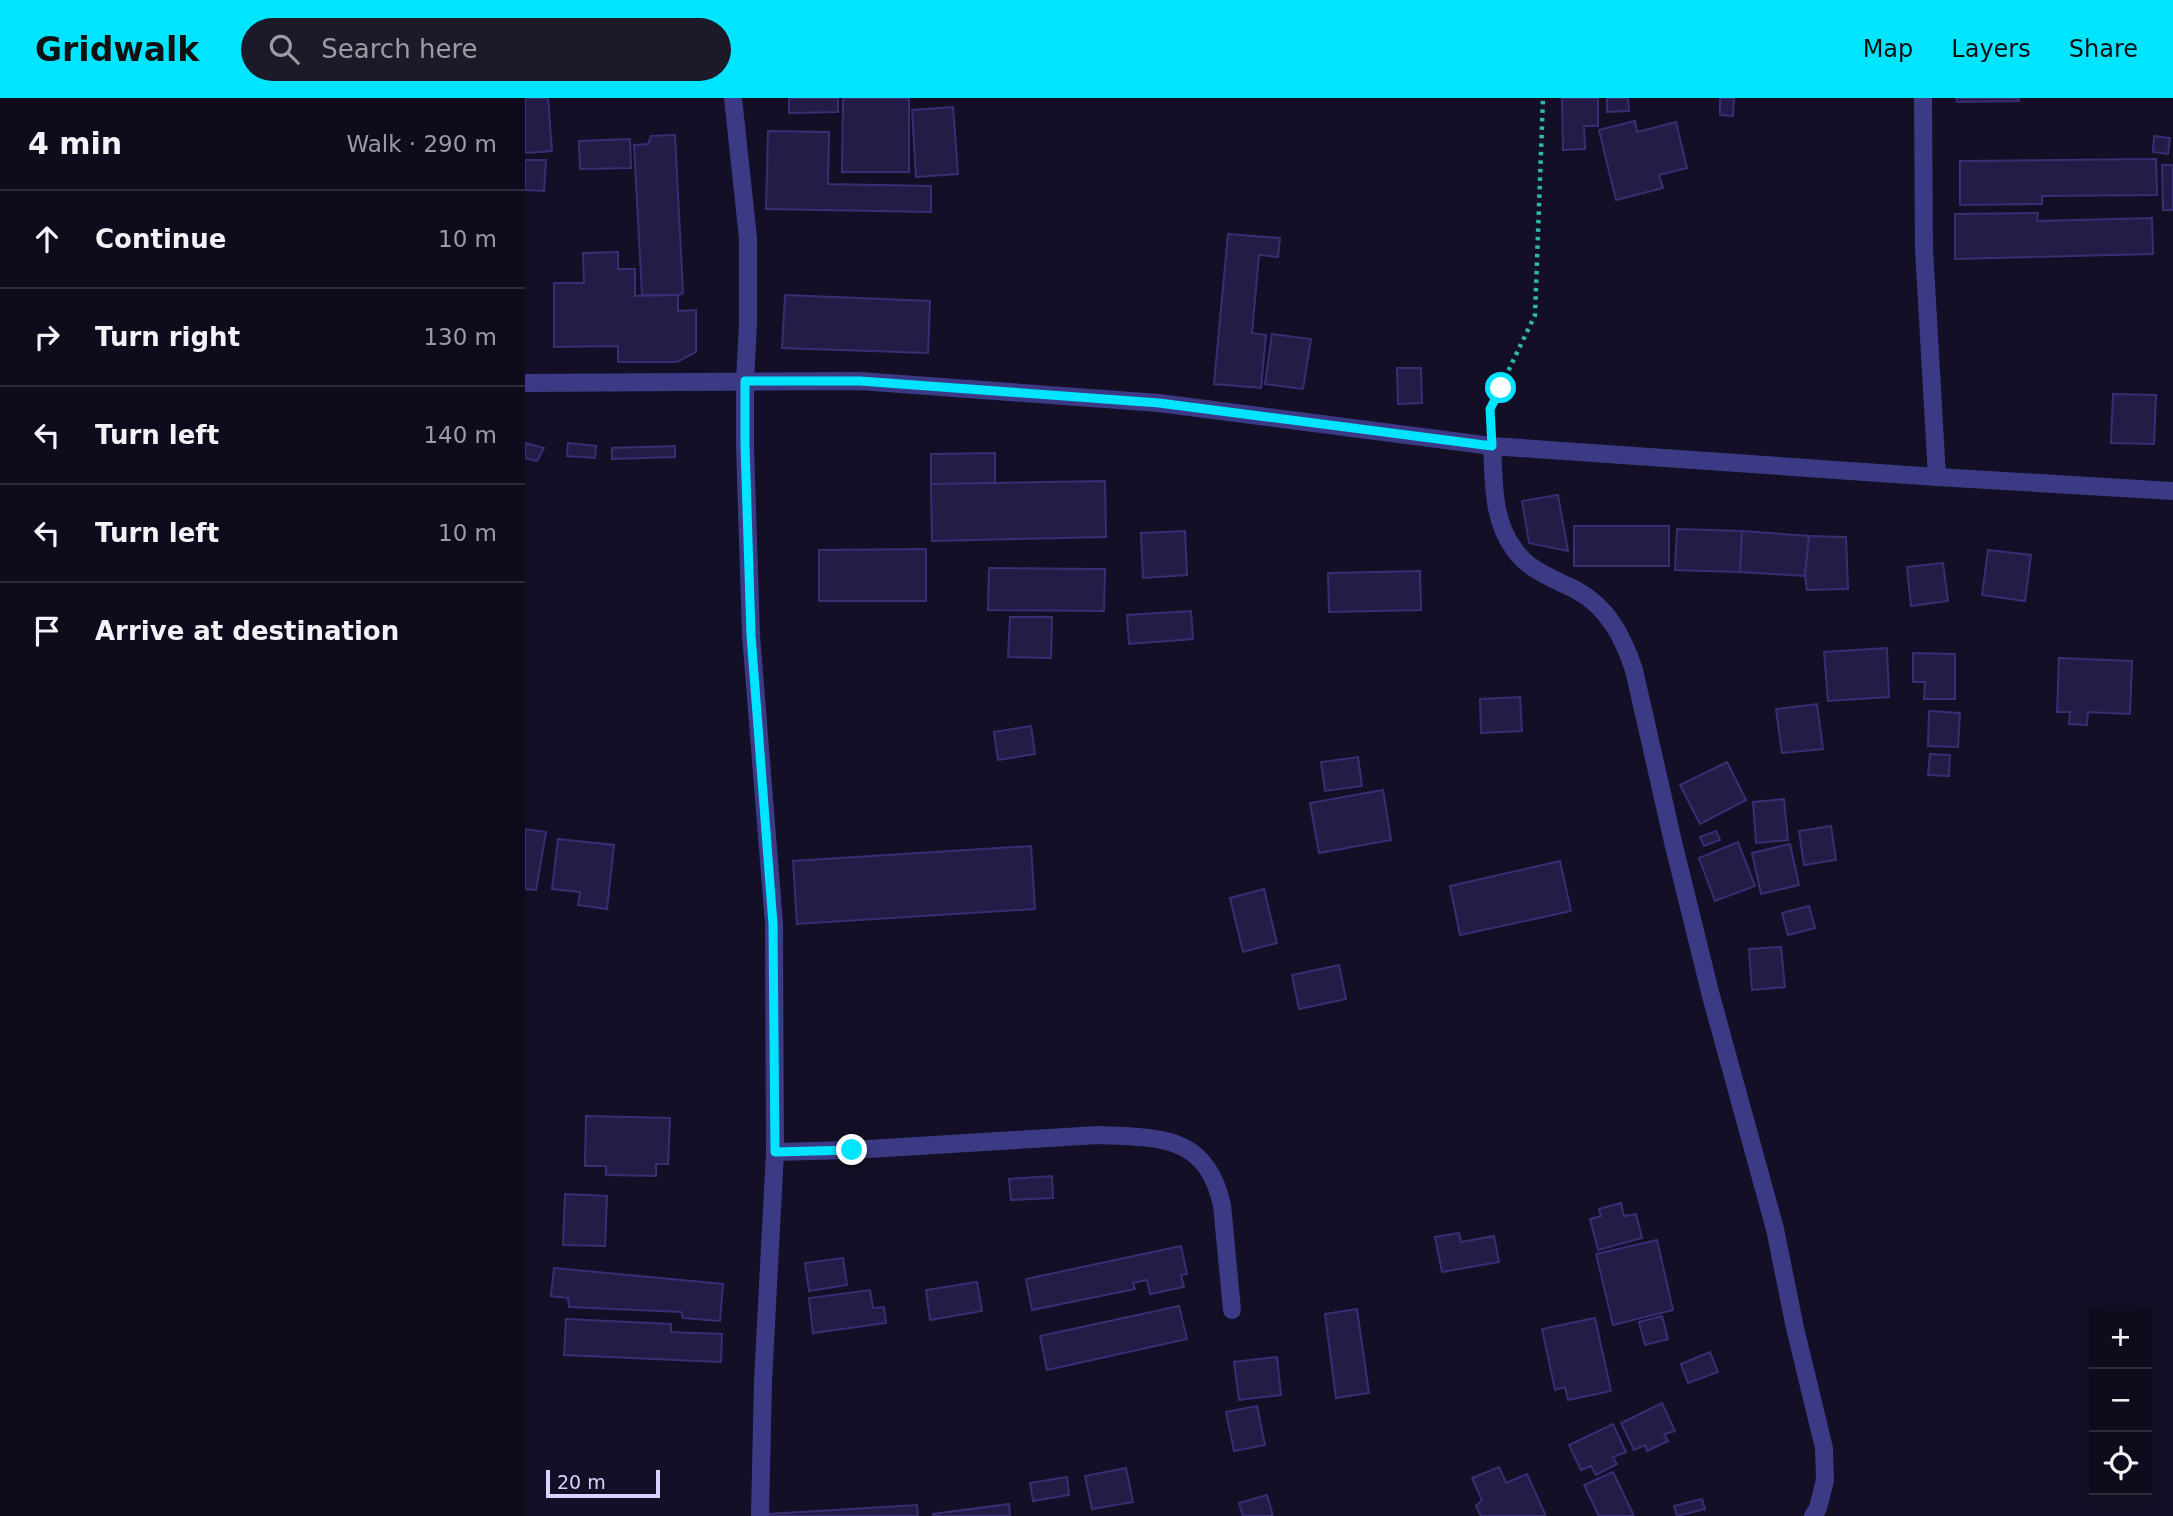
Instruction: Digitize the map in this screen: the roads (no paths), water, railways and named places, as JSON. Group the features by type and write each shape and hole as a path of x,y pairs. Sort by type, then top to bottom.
{"street":[{"path":"733,98 748,238 745,445 751,635 773,924 775,1152 763,1381 760,1516"},
{"path":"1923,98 1924,249 1937,477"},
{"path":"525,383 860,381 1159,403 1492,446 2173,491"},
{"path":"1492,446 1495,500 1513,548 1525,562 1577,591 1603,610 1616,625 1634,670 1708,983 1775,1229 1824,1448 1825,1480 1818,1508 1813,1516"},
{"path":"775,1152 1098,1135 1130,1136 1179,1143 1202,1158 1219,1189 1232,1310"}]}
